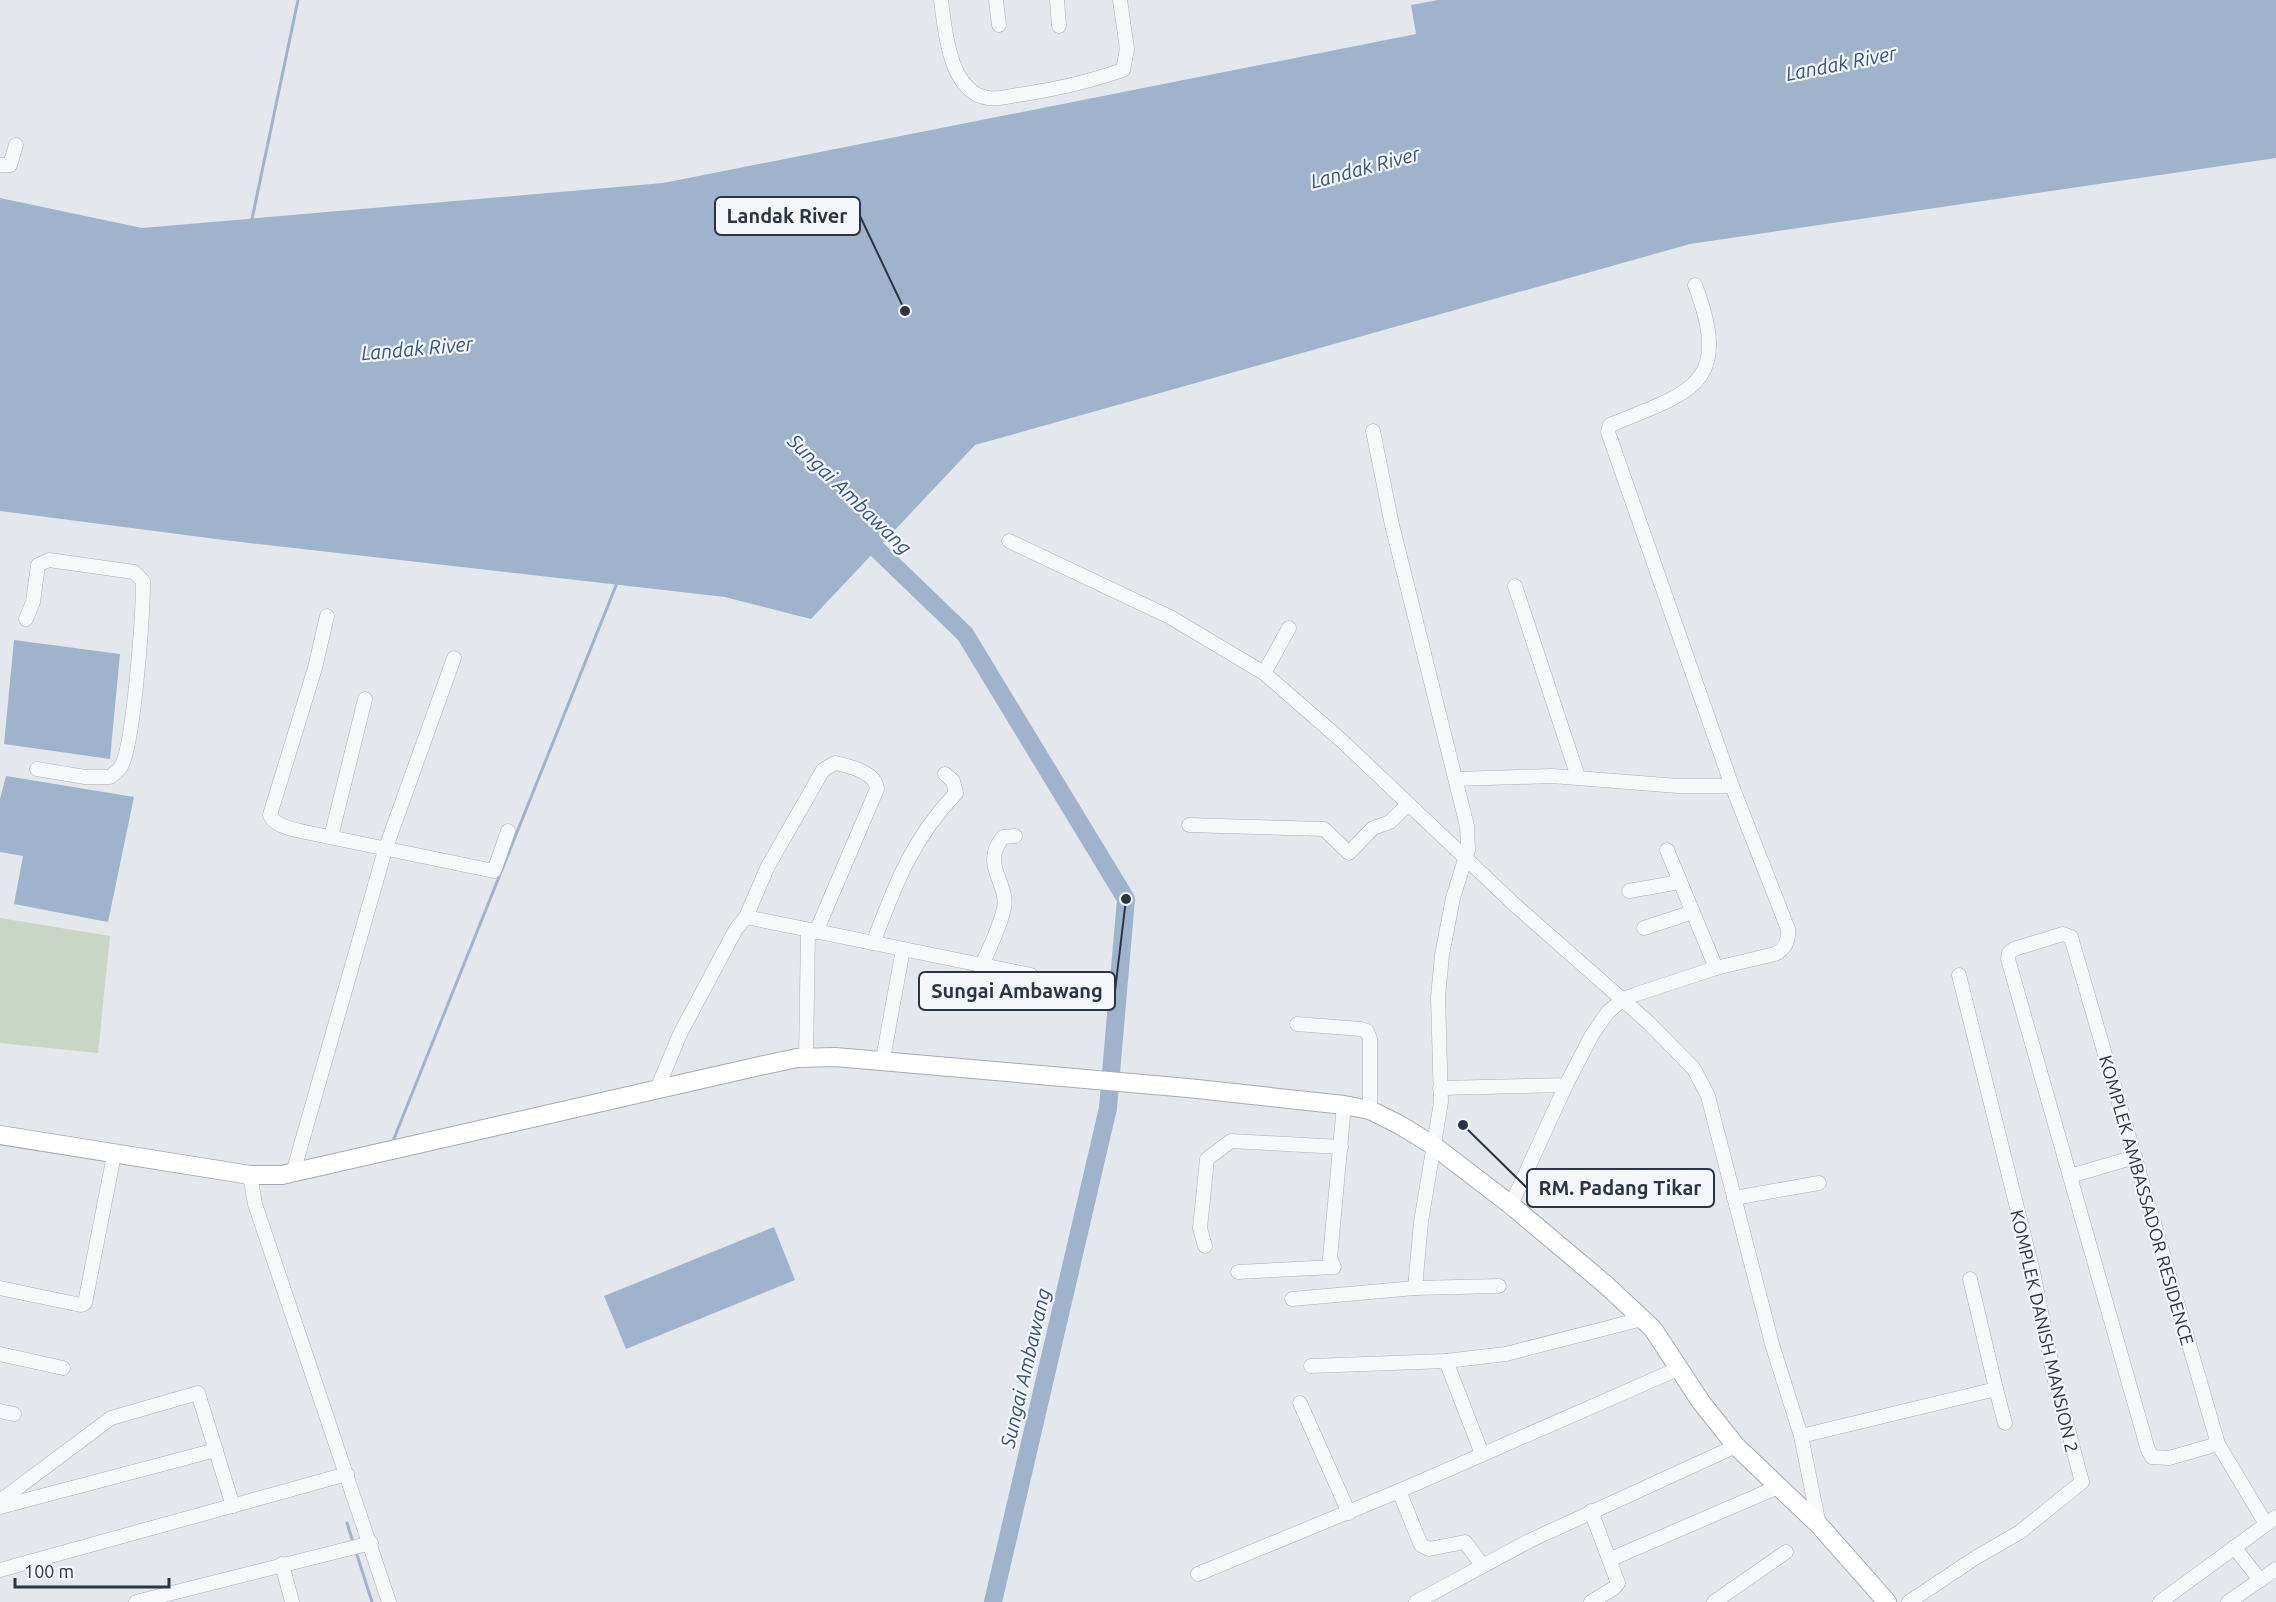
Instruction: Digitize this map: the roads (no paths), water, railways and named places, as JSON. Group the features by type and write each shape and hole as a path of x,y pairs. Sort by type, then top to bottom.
{"main road":[{"path":"0,1135 250,1175 293,1173 657,1089 806,1058 884,1059 1188,1088 1344,1105 1370,1110 1434,1146 1511,1205 1606,1285 1642,1319 1661,1339 1701,1402 1736,1446 1819,1525 1884,1601"}],"street":[{"path":"941,0 948,52 962,78 974,93 986,98 1050,91 1123,70 1127,49 1120,0"},
{"path":"996,0 999,25"},
{"path":"1057,0 1059,26"},
{"path":"0,165 9,166 16,145"},
{"path":"1511,1205 1566,1086 1599,1023 1623,999 1716,968 1775,954 1785,945 1789,937 1732,786 1608,432 1610,425 1661,406 1700,380 1708,364 1710,341 1705,311 1695,285"},
{"path":"1372,431 1392,525 1469,839 1466,858 1453,898 1441,964 1438,997 1439,1118 1421,1222 1415,1288"},
{"path":"1009,541 1170,617 1264,673 1623,999 1674,1047 1703,1081 1772,1344 1801,1436 1819,1525"},
{"path":"26,619 33,602 38,565 49,560 134,572 143,581 143,608 130,731 121,767 110,777 85,777 37,769"},
{"path":"1515,586 1578,777"},
{"path":"327,616 315,668 270,814 277,823 385,850 494,871 508,831"},
{"path":"1264,673 1289,628"},
{"path":"293,1173 385,850 454,658"},
{"path":"331,837 365,699"},
{"path":"657,1089 680,1034 736,929 746,917 768,866 823,770 836,763 852,767 873,778 877,789 812,931 806,1058"},
{"path":"873,943 894,888 913,848 925,827 956,793 953,780 945,774"},
{"path":"1456,779 1578,777 1678,786 1732,786"},
{"path":"1190,825 1324,829 1349,852 1373,828 1390,822 1408,804"},
{"path":"982,965 1005,905 995,871 994,852 1003,837 1015,836"},
{"path":"1667,850 1716,968"},
{"path":"1629,891 1680,882"},
{"path":"1644,928 1693,912"},
{"path":"746,917 1031,975"},
{"name":"KOMPLEK AMBASSADOR RESIDENCE","path":"2070,1176 2008,959 2009,953 2014,949 2063,934 2071,937 2218,1444 2271,1520"},
{"path":"884,1059 903,949"},
{"name":"KOMPLEK DANISH MANSION 2","path":"1908,1602 1975,1558 2020,1532 2082,1482 2054,1377 2033,1272 1959,975"},
{"path":"1297,1024 1367,1031 1370,1039 1370,1110"},
{"path":"1440,1088 1566,1086"},
{"path":"1238,1272 1334,1268 1330,1258 1344,1105"},
{"path":"1206,1246 1200,1228 1207,1159 1231,1141 1341,1147"},
{"path":"0,1288 81,1305 85,1303 114,1155"},
{"path":"2134,1157 2070,1176 2148,1450 2152,1457 2169,1458 2218,1444"},
{"path":"250,1175 255,1204 389,1602"},
{"path":"1734,1198 1818,1183"},
{"path":"1970,1279 2005,1423"},
{"path":"1292,1299 1415,1288 1499,1286"},
{"path":"1311,1366 1446,1361 1506,1353 1642,1319"},
{"path":"0,1354 63,1368"},
{"path":"1446,1361 1482,1454"},
{"path":"1198,1574 1349,1513 1680,1368"},
{"path":"1801,1436 1996,1389"},
{"path":"0,1501 111,1418 198,1393 233,1506"},
{"path":"1300,1403 1349,1513"},
{"path":"0,1411 14,1414"},
{"path":"1416,1602 1591,1511 1736,1446"},
{"path":"0,1508 216,1450"},
{"path":"0,1570 347,1474"},
{"path":"1611,1559 1780,1486"},
{"path":"1399,1491 1421,1545 1429,1549 1465,1542 1483,1566"},
{"path":"1591,1511 1611,1559 1617,1585 1591,1602"},
{"path":"2160,1602 2271,1520"},
{"path":"136,1602 371,1543"},
{"path":"2234,1547 2259,1580"},
{"path":"1714,1602 1786,1552"},
{"path":"282,1564 292,1602"},
{"path":"2228,1602 2276,1569"}],"water":[{"path":"1438,0 2276,0 2276,158 1690,244 975,445 811,619 725,597 224,540 0,511 0,198 142,228 663,183 1416,34 1411,5"},
{"path":"14,640 120,654 110,759 4,744"},
{"path":"6,776 134,797 108,922 14,904 23,856 0,852 0,799"},
{"path":"774,1227 795,1280 626,1349 604,1296"}],"waterway":[{"path":"252,219 298,0"},
{"name":"Sungai Ambawang","path":"859,532 965,634 1126,899 1108,1108 993,1602"},
{"path":"393,1141 617,583"},
{"path":"347,1523 352,1539"},
{"path":"357,1555 372,1602"}],"place":[{"name":"Landak River","path":"905,311"},
{"name":"Sungai Ambawang","path":"1126,899"},
{"name":"RM. Padang Tikar","path":"1463,1125"}]}
